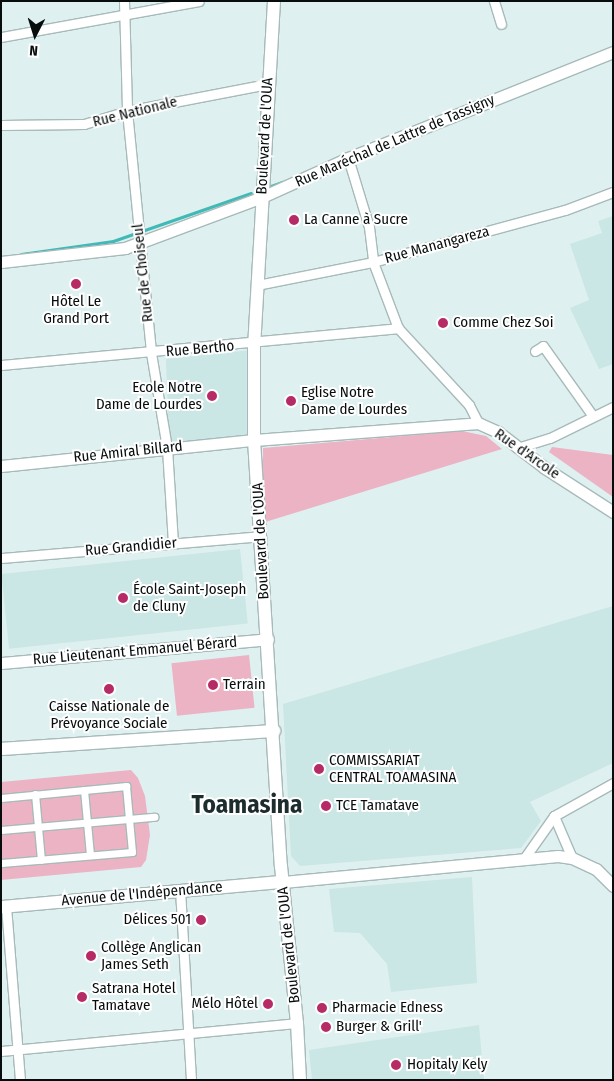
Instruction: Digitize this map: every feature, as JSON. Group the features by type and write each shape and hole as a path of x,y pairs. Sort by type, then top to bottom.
{"main road":[{"name":"Boulevard de l'OUA","path":"274,1 267,84 254,344 254,440 283,882 297,1023 300,1080"},
{"path":"1,748 274,731"},
{"name":"Avenue de l'Indépendance","path":"4,906 180,889 283,882"}],"street":[{"name":"Rue de Choiseul","path":"124,1 127,111 151,353 167,448 173,543"},
{"path":"1,37 125,16 199,1"},
{"path":"494,1 501,24"},
{"name":"Rue Maréchal de Lattre de Tassigny","path":"1,262 105,251 139,241 262,197 348,158 613,52"},
{"name":"Rue Nationale","path":"1,125 84,124 127,111 267,84"},
{"path":"348,158 369,226 373,262 398,328 469,405 478,423"},
{"name":"Rue Manangareza","path":"257,285 373,262 565,210 613,192"},
{"name":"Rue Bertho","path":"1,365 254,344 398,328"},
{"path":"534,351 543,346 593,416"},
{"path":"517,448 550,438 613,407"},
{"name":"Rue d'Arcole","path":"254,440 478,423 498,432 517,448 613,512"},
{"name":"Rue Amiral Billard","path":"1,466 254,440"},
{"name":"Rue Grandidier","path":"1,558 261,536"},
{"name":"Rue Lieutenant Emmanuel Bérard","path":"1,663 268,639"},
{"path":"523,860 554,816 613,783"},
{"path":"1,798 126,786 132,852 1,863"},
{"path":"84,790 90,855"},
{"path":"35,794 40,860"},
{"path":"554,816 572,858"},
{"path":"1,830 154,817"},
{"path":"283,882 523,860 572,858 596,869 613,886"},
{"path":"180,889 186,1033 191,1080"},
{"path":"4,906 20,1080"},
{"path":"1,1051 297,1023"}],"shaded area":[{"path":"613,216 613,364 599,369 570,308 589,300 570,244 602,233 598,221"},
{"name":"Ecole Notre Dame de Lourdes","path":"260,349 255,433 169,445 166,359"},
{"path":"462,431 486,436 502,449 262,523 263,448"},
{"path":"552,447 613,455 613,497 549,452"},
{"name":"École Saint-Joseph de Cluny","path":"240,549 248,624 9,649 1,574"},
{"path":"613,606 613,763 530,802 541,821 521,848 300,866 291,856 283,704"},
{"name":"Terrain","path":"249,655 255,708 177,716 171,663"},
{"path":"131,770 138,778 145,796 150,835 146,860 141,867 1,880 1,782"},
{"path":"472,877 477,983 391,992 387,964 360,933 334,932 329,889"},
{"name":"Hopitaly Kely","path":"479,1025 484,1080 312,1080 309,1050"}],"waterway":[{"path":"268,187 282,182"},
{"path":"21,254 113,241 251,193"}],"place":[{"name":"La Canne à Sucre","path":"294,220"},
{"name":"Hôtel Le Grand Port","path":"76,284"},
{"name":"Comme Chez Soi","path":"443,323"},
{"name":"Ecole Notre Dame de Lourdes","path":"212,396"},
{"name":"Eglise Notre Dame de Lourdes","path":"291,401"},
{"name":"École Saint-Joseph de Cluny","path":"123,598"},
{"name":"Terrain","path":"213,685"},
{"name":"Caisse Nationale de Prévoyance Sociale","path":"109,689"},
{"name":"COMMISSARIAT CENTRAL TOAMASINA","path":"319,769"},
{"name":"TCE Tamatave","path":"326,806"},
{"name":"Délices 501","path":"201,920"},
{"name":"Collège Anglican James Seth","path":"91,956"},
{"name":"Satrana Hotel Tamatave","path":"82,997"},
{"name":"Mélo Hôtel","path":"268,1004"},
{"name":"Pharmacie Edness","path":"322,1008"},
{"name":"Burger & Grill'","path":"326,1027"},
{"name":"Hopitaly Kely","path":"396,1065"}],"district":[{"name":"Toamasina","path":"247,805"}]}
